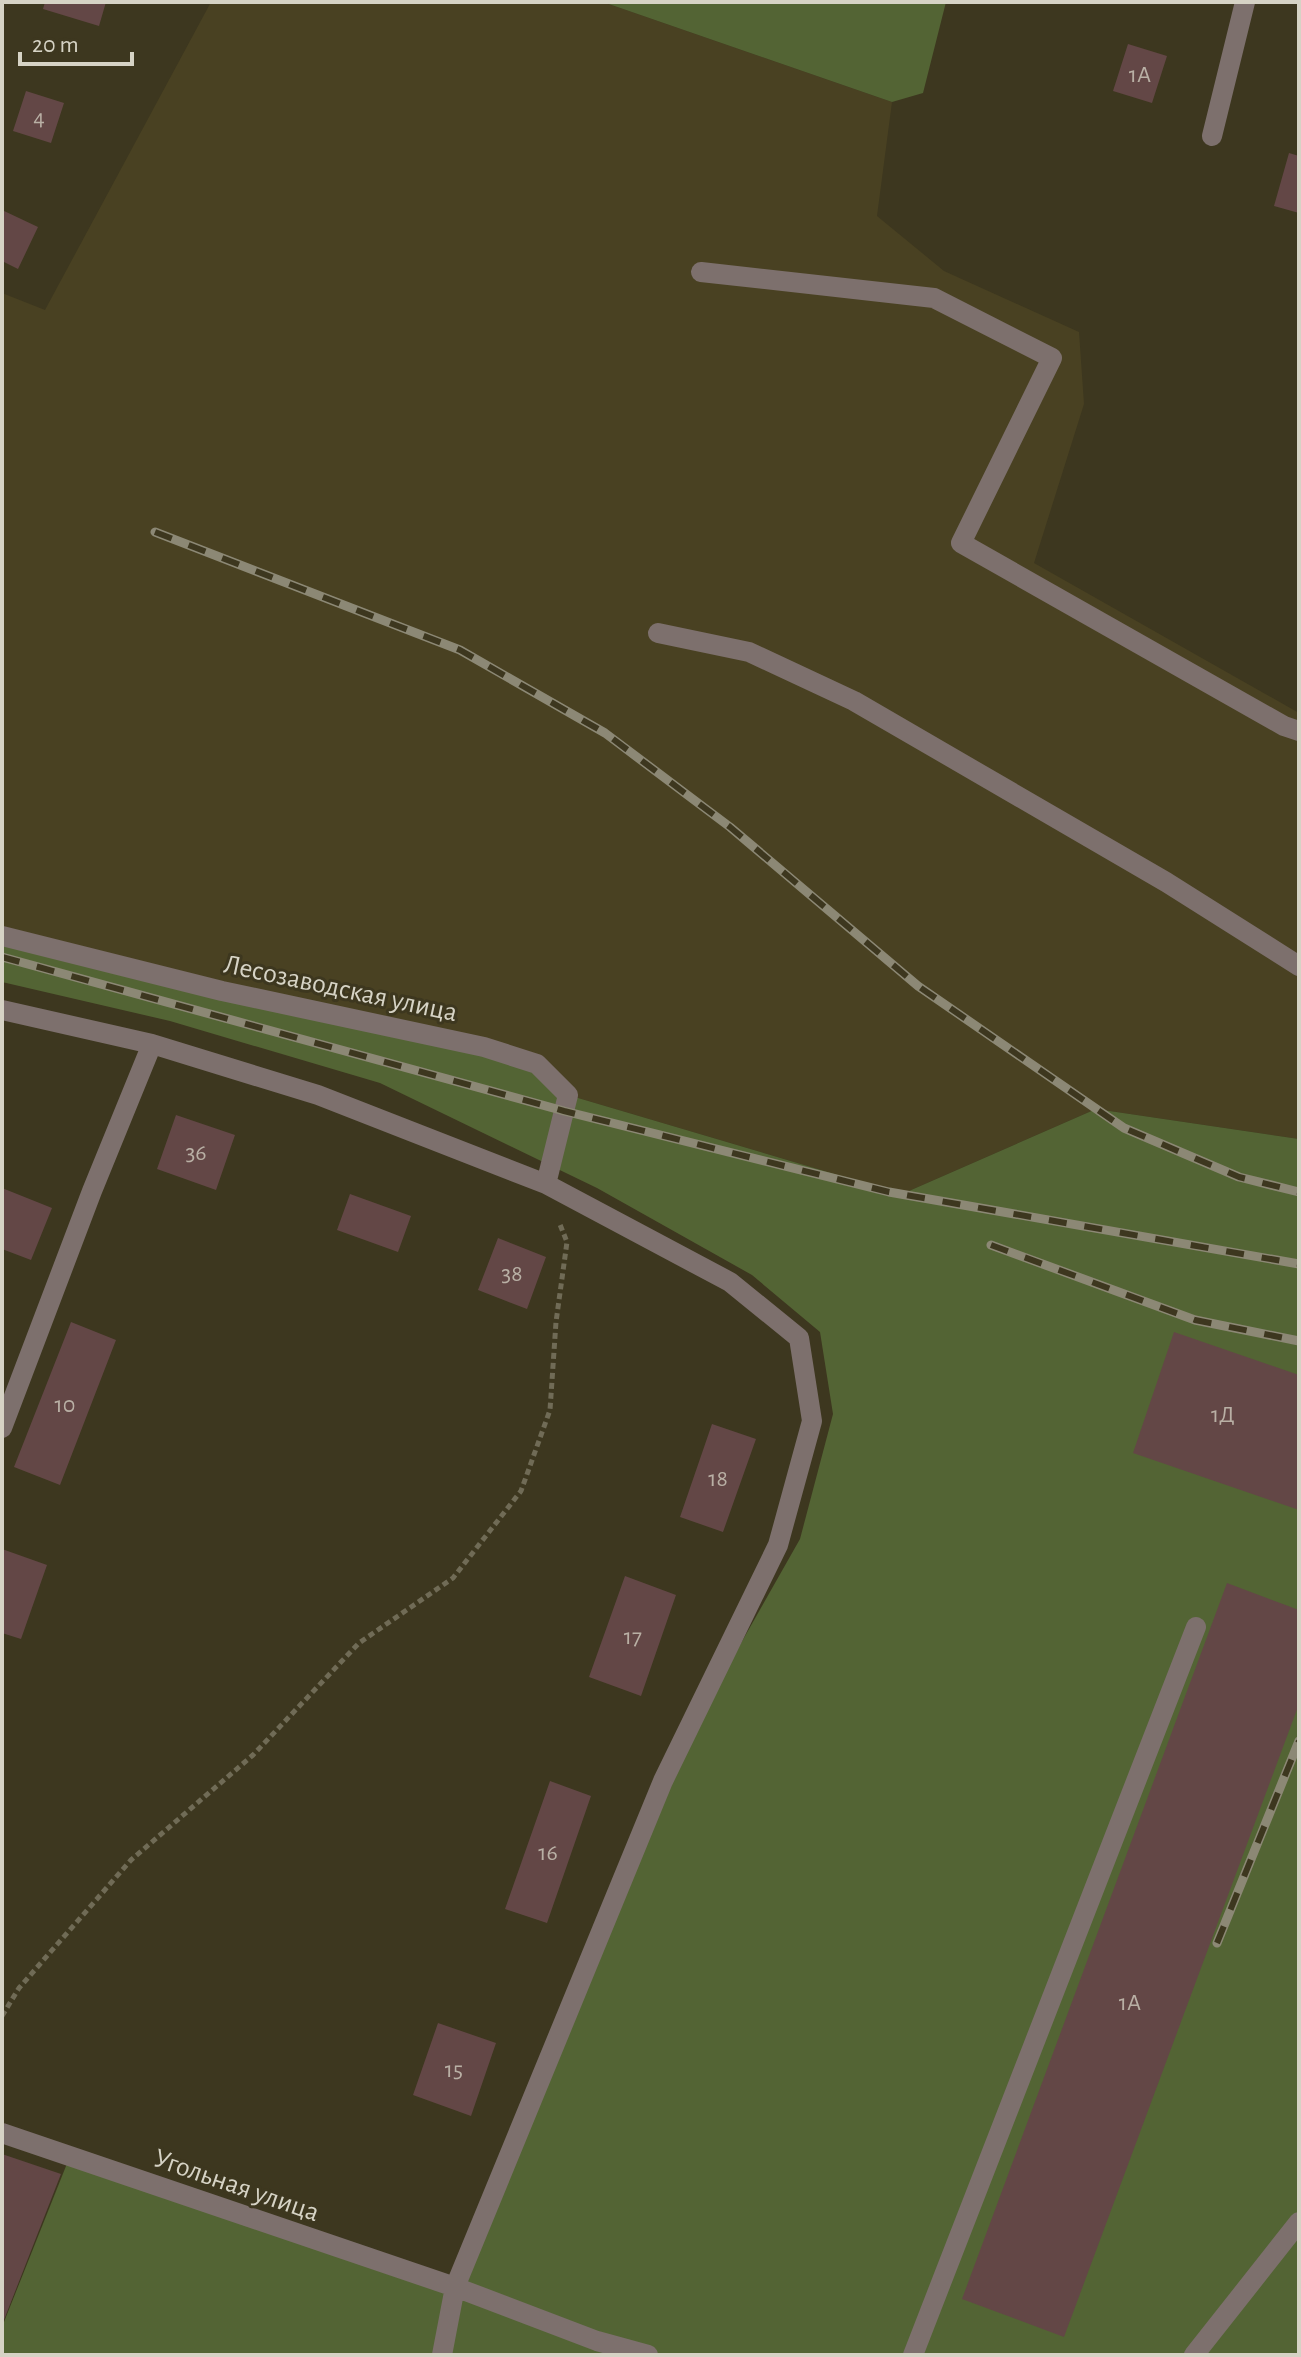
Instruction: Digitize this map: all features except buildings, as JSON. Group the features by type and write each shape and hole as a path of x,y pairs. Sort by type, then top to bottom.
{"street":[{"path":"1212,136 1245,2"},
{"path":"701,272 934,298 1052,358 961,543 1284,726 1299,731"},
{"path":"658,633 749,652 854,701 1166,882 1299,966"},
{"name":"Лесозаводская улица","path":"2,936 222,991 484,1047 537,1064 568,1095 546,1184"},
{"path":"2,1010 152,1044 318,1095 546,1184 730,1282 799,1338 812,1421 778,1545 663,1781 455,2287 442,2355"},
{"path":"2,1428 92,1191 152,1044"},
{"path":"913,2355 1196,1627"},
{"name":"Угольная улица","path":"2,2133 455,2287 597,2341 648,2355"},
{"path":"1194,2355 1299,2222"}],"path":[{"path":"2,2016 19,1988 131,1860 253,1755 359,1643 453,1578 521,1491 550,1410 556,1322 567,1242 546,1184"}],"shaded area":[{"path":"211,2 603,2 892,102 877,216 944,271 1079,332 1084,404 1034,563 1299,713 1299,1139 1096,1109 902,1194 568,1095 2,936 2,293 45,310"}],"green space":[{"path":"603,2 946,2 923,93 892,102"},
{"path":"2,936 537,1064 568,1095 902,1194 1096,1109 1299,1139 1299,2355 2,2355 2,2327 70,2156 455,2287 663,1781 800,1539 833,1414 820,1332 752,1275 597,1188 380,1083 170,1021 2,982"}],"railway":[{"path":"155,532 460,650 605,733 730,827 918,986 1124,1128 1239,1177 1299,1192"},
{"path":"2,957 564,1111 889,1192 1299,1264"},
{"path":"991,1245 1195,1320 1299,1341"},
{"path":"1217,1943 1299,1741"}]}
